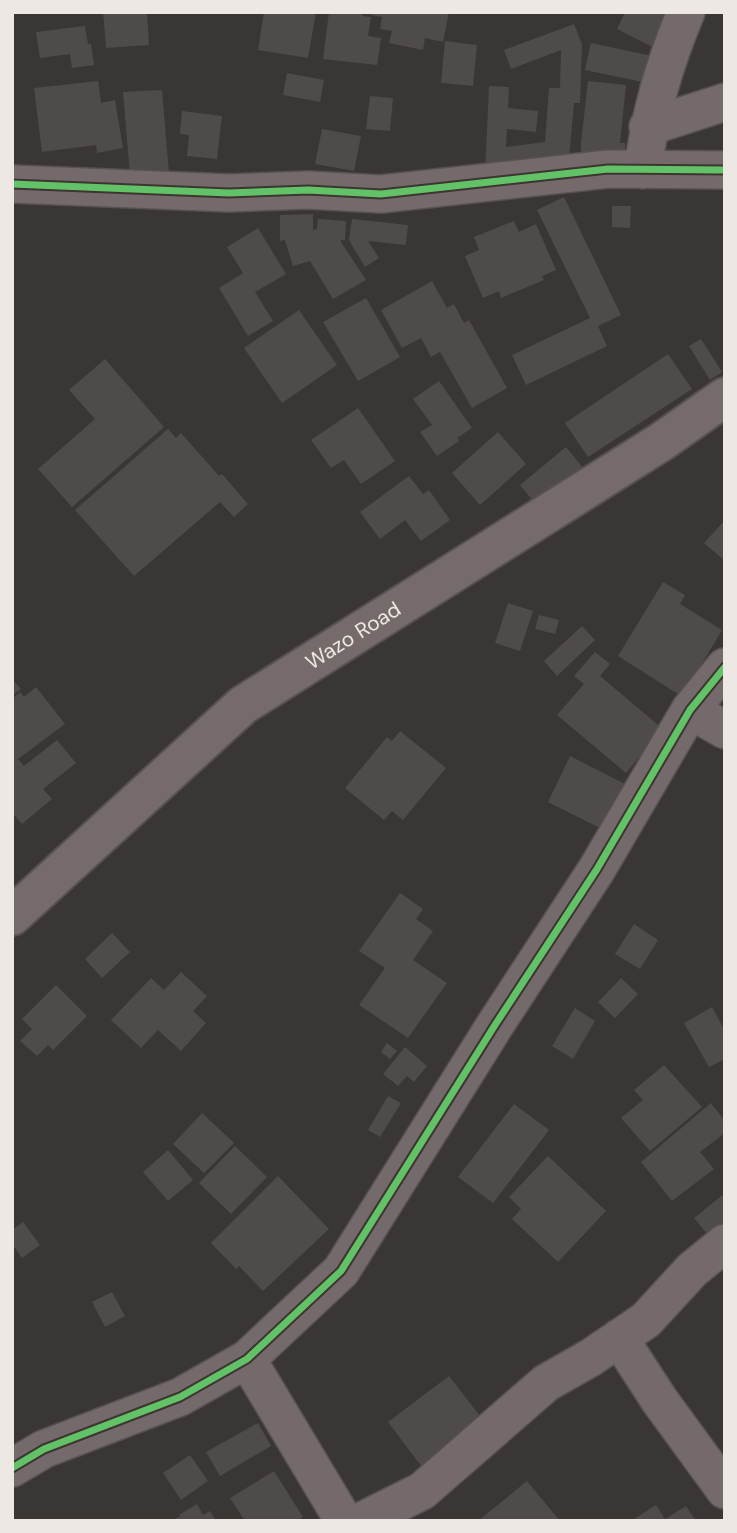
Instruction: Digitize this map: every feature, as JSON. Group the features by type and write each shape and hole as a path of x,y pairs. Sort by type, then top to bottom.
{"main road":[{"name":"Wazo Road","path":"12,916 243,705 661,442 725,397"}],"street":[{"path":"643,170 648,127 668,56 686,12"},
{"path":"648,127 725,102"},
{"path":"12,184 229,192 308,190 381,194 608,169 725,170"},
{"path":"12,1468 44,1449 180,1397 247,1360 341,1271 495,1025 597,869 690,710 725,667"},
{"path":"690,710 725,730"},
{"path":"362,1521 422,1491 546,1383 590,1359 646,1320 692,1270 725,1243"},
{"path":"619,1338 660,1401 725,1490"},
{"path":"247,1360 344,1521"}],"building":[{"path":"103,12 147,12 149,45 106,48"},
{"path":"264,12 316,12 308,58 258,50"},
{"path":"329,12 363,12 362,16 371,17 368,36 381,38 377,65 323,59"},
{"path":"372,12 449,12 443,42 425,38 423,50 389,43 392,31 380,29 382,17 371,15"},
{"path":"625,12 681,12 660,51 617,29"},
{"path":"574,24 582,44 580,103 574,103 569,159 485,173 489,86 509,87 508,108 538,111 536,132 507,129 506,147 545,142 549,88 560,88 561,50 511,69 504,50"},
{"path":"85,26 94,65 72,68 70,54 40,58 36,32"},
{"path":"445,41 477,45 473,86 441,83"},
{"path":"591,43 652,56 647,83 585,70"},
{"path":"287,73 324,80 320,102 283,95"},
{"path":"98,81 101,103 115,100 123,148 97,153 96,145 42,152 34,88"},
{"path":"588,81 626,85 620,143 625,143 625,165 581,165"},
{"path":"162,90 169,173 130,176 123,92"},
{"path":"370,96 393,98 390,131 366,129"},
{"path":"182,111 222,116 217,159 187,156 189,135 180,134"},
{"path":"322,129 361,136 354,171 315,164"},
{"path":"564,197 621,315 598,326 607,346 526,385 512,355 590,318 537,210"},
{"path":"612,206 631,206 630,228 612,227"},
{"path":"313,214 313,230 317,229 318,219 346,221 345,240 341,242 366,280 333,299 310,261 293,266 285,240 280,241 280,215"},
{"path":"352,219 408,225 406,245 368,241 379,258 365,267 349,240"},
{"path":"514,221 519,232 536,224 556,270 542,276 544,280 501,298 499,291 483,298 465,256 479,250 474,237"},
{"path":"258,228 286,274 255,292 273,321 248,336 219,288 243,273 227,247"},
{"path":"432,281 447,308 454,304 464,323 469,320 507,388 472,408 440,352 431,357 421,338 402,348 381,310"},
{"path":"366,298 400,357 358,381 323,322"},
{"path":"299,310 337,365 282,403 244,348"},
{"path":"701,339 722,372 710,380 689,346"},
{"path":"668,354 692,389 588,457 565,423"},
{"path":"105,359 164,427 72,507 38,469 95,419 69,390"},
{"path":"439,381 472,428 437,456 420,432 432,425 413,399"},
{"path":"358,408 395,461 361,484 344,460 331,468 311,440"},
{"path":"168,429 176,438 181,433 248,504 234,517 220,502 134,576 75,510"},
{"path":"498,432 526,464 480,505 452,473"},
{"path":"566,447 584,469 538,507 520,485"},
{"path":"409,476 423,494 429,490 450,520 421,541 405,520 380,539 360,512"},
{"path":"725,520 725,561 704,543"},
{"path":"663,582 685,595 680,604 722,630 694,677 689,701 618,656"},
{"path":"508,603 533,611 520,651 495,643"},
{"path":"539,615 559,620 555,634 535,629"},
{"path":"582,626 595,640 557,676 544,661"},
{"path":"595,652 610,664 600,676 663,729 626,773 557,715 584,684 574,676"},
{"path":"12,679 21,689 12,696"},
{"path":"36,687 65,724 18,759 24,766 57,740 76,763 43,789 52,799 22,824 12,813 12,699 20,692 24,697"},
{"path":"400,731 446,768 403,820 392,811 384,820 345,788 387,737 392,741"},
{"path":"570,756 627,785 604,830 548,802"},
{"path":"400,893 423,909 416,919 433,931 413,960 447,983 408,1038 359,1005 385,968 359,951"},
{"path":"634,924 658,940 640,969 615,954"},
{"path":"112,933 130,952 102,978 85,959"},
{"path":"181,972 207,996 193,1011 206,1023 181,1051 158,1030 141,1048 111,1020 151,978 164,990"},
{"path":"621,978 638,994 615,1018 598,1002"},
{"path":"56,985 87,1016 53,1050 48,1045 37,1056 20,1041 32,1029 22,1019"},
{"path":"712,1007 725,1031 725,1059 709,1067 684,1023"},
{"path":"575,1008 595,1021 573,1059 552,1046"},
{"path":"387,1043 397,1051 390,1059 381,1052"},
{"path":"405,1047 427,1066 414,1082 407,1076 398,1086 383,1074"},
{"path":"664,1065 702,1107 650,1151 621,1118 643,1100 634,1090"},
{"path":"388,1096 401,1103 380,1137 368,1130"},
{"path":"711,1103 725,1121 725,1133 700,1152 714,1169 672,1201 641,1162"},
{"path":"514,1104 549,1130 493,1203 458,1177"},
{"path":"202,1113 234,1143 204,1173 173,1144"},
{"path":"235,1146 267,1177 231,1214 199,1183"},
{"path":"168,1150 193,1180 168,1201 143,1172"},
{"path":"548,1156 606,1211 558,1262 512,1219 521,1209 509,1197"},
{"path":"278,1176 329,1229 263,1291 239,1266 236,1269 211,1243"},
{"path":"725,1193 725,1231 713,1241 694,1218"},
{"path":"23,1222 40,1245 22,1258 12,1244 12,1230"},
{"path":"112,1292 125,1316 105,1327 92,1302"},
{"path":"449,1376 483,1420 422,1467 388,1422"},
{"path":"258,1423 271,1446 220,1476 206,1452"},
{"path":"190,1455 208,1481 181,1500 163,1473"},
{"path":"274,1471 303,1517 297,1521 245,1521 230,1498"},
{"path":"527,1481 560,1521 478,1521"},
{"path":"197,1504 203,1515 210,1511 216,1521 176,1521 179,1515"},
{"path":"656,1505 665,1519 686,1506 696,1521 631,1521"}],"cycle path":[{"path":"12,184 229,193 308,190 381,194 608,169 725,170"},
{"path":"12,1468 44,1449 180,1397 247,1359 341,1271 495,1025 597,869 690,710 725,667"}]}
